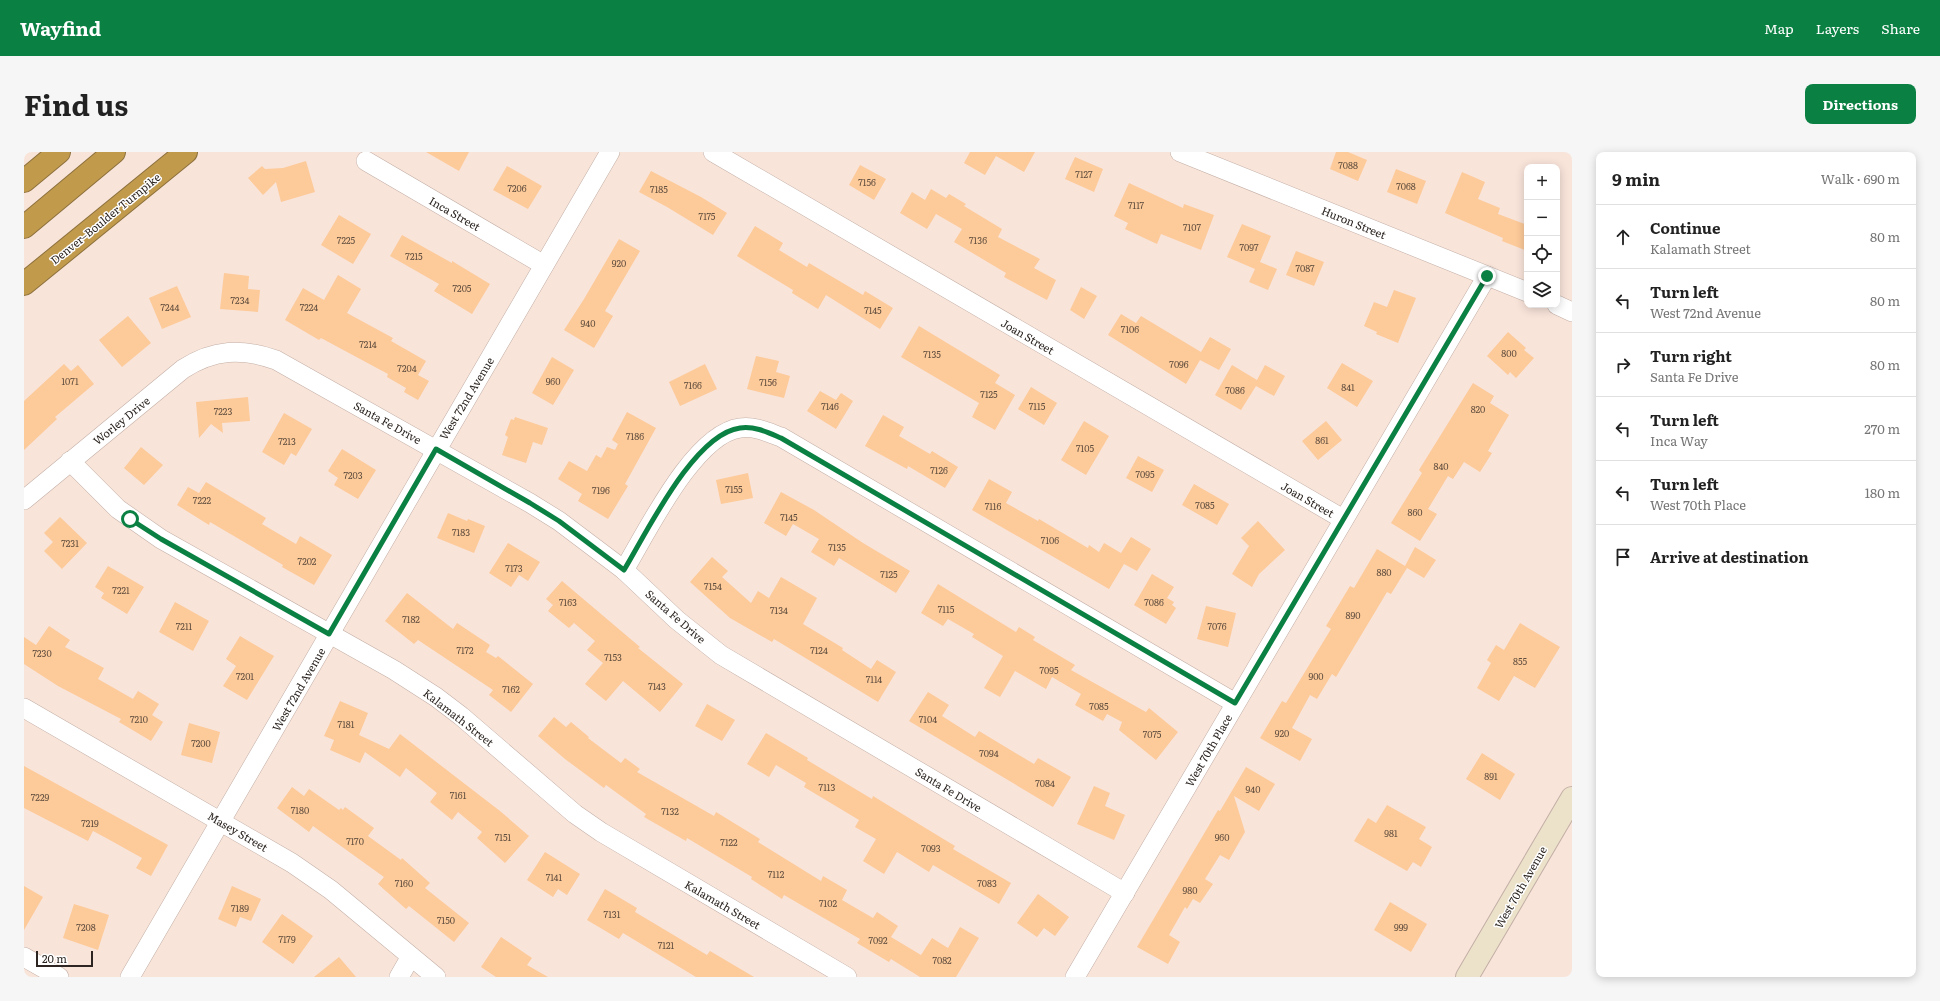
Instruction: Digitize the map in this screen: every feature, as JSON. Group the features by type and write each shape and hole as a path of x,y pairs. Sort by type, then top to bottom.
{"highway":[{"path":"24,181 59,152"},
{"path":"24,227 114,152"},
{"name":"Denver–Boulder Turnpike","path":"24,284 186,152"},
{"path":"24,295 135,195"}],"main road":[{"name":"West 70th Avenue","path":"1468,977 1572,798"}],"street":[{"name":"West 72nd Avenue","path":"130,977 610,152"},
{"name":"Joan Street","path":"713,152 1343,519"},
{"name":"Huron Street","path":"1180,152 1524,291"},
{"name":"Inca Street","path":"366,161 544,265"},
{"name":"West 70th Place","path":"1075,977 1487,276"},
{"path":"1560,306 1572,312"},
{"name":"Santa Fe Drive","path":"225,352 246,352 276,360 530,503 559,521 624,570 677,620 721,655 1125,893"},
{"name":"Worley Drive","path":"24,500 183,369 198,359 225,352"},
{"path":"624,570 673,489 692,462 709,443 723,433 739,428 762,429 781,438 1235,703"},
{"name":"Kalamath Street","path":"70,461 130,519 161,539 394,670 436,697 461,716 575,814 601,832 847,977"},
{"name":"Masey Street","path":"24,708 292,862 331,890 410,958 436,977"},
{"path":"24,957 59,977"},
{"path":"399,977 410,958"}],"building":[{"path":"426,152 469,152 459,171"},
{"path":"970,152 1035,152 1024,172 996,156 985,175 964,163"},
{"path":"1336,152 1348,152 1367,160 1358,181 1330,169"},
{"path":"1075,157 1103,169 1094,192 1065,179"},
{"path":"306,161 315,192 281,202 276,182 263,195 248,178 262,166 265,169 283,168"},
{"path":"860,165 886,179 874,200 849,185"},
{"path":"507,166 542,186 528,209 493,190"},
{"path":"1396,169 1426,181 1417,204 1387,192"},
{"path":"651,171 701,197 727,213 713,235 639,192"},
{"path":"1462,172 1485,182 1478,199 1500,208 1498,214 1524,224 1524,250 1502,241 1503,238 1445,213"},
{"path":"1129,183 1183,208 1184,204 1214,215 1201,250 1161,234 1157,244 1125,229 1128,223 1114,216"},
{"path":"931,189 946,198 949,194 966,204 964,206 1002,229 998,237 1040,259 1034,268 1056,280 1047,300 1004,277 1006,273 954,242 962,229 936,214 927,229 900,213 912,192 925,200"},
{"path":"339,215 371,234 353,264 321,245"},
{"path":"1242,224 1271,236 1260,262 1277,269 1268,290 1249,282 1255,269 1227,257"},
{"path":"755,226 783,243 779,250 807,267 809,263 863,295 865,291 893,308 880,329 826,295 818,309 792,293 793,290 737,256"},
{"path":"402,235 452,263 452,261 490,284 472,314 434,291 439,284 390,256"},
{"path":"619,239 640,251 605,311 613,316 594,348 564,330"},
{"path":"1296,251 1324,262 1314,286 1286,275"},
{"path":"224,273 249,276 248,289 260,290 258,312 220,309"},
{"path":"338,275 361,289 347,313 393,338 391,341 426,361 418,375 429,381 418,400 404,392 406,388 387,377 388,374 321,338 319,340 285,320 303,288 324,300"},
{"path":"177,286 191,317 162,329 149,298"},
{"path":"1081,287 1097,296 1084,319 1070,310"},
{"path":"1394,290 1416,298 1398,343 1376,334 1377,332 1364,326 1374,302 1387,307"},
{"path":"1121,314 1136,323 1141,316 1201,352 1210,337 1231,349 1219,370 1200,360 1186,384 1108,335"},
{"path":"128,316 151,343 122,367 99,340"},
{"path":"919,326 1000,375 995,383 1015,395 995,430 972,417 979,403 901,357"},
{"path":"1508,332 1526,348 1524,350 1534,358 1516,378 1510,372 1508,375 1487,356"},
{"path":"756,356 779,361 776,372 790,376 784,398 747,389"},
{"path":"552,357 574,370 553,405 532,393"},
{"path":"1342,363 1373,381 1357,407 1327,388"},
{"path":"64,364 71,371 78,365 94,384 55,417 57,419 24,450 24,401"},
{"path":"705,364 717,389 680,406 669,382"},
{"path":"1232,365 1257,380 1265,365 1285,376 1274,396 1256,386 1241,410 1215,395"},
{"path":"1473,383 1494,396 1490,403 1509,415 1488,451 1492,453 1480,472 1464,462 1453,479 1448,476 1428,509 1437,514 1420,541 1391,523 1422,473 1419,470"},
{"path":"1031,387 1057,403 1044,425 1018,409"},
{"path":"820,391 836,400 841,393 853,401 836,429 807,411"},
{"path":"248,397 250,421 222,423 223,433 211,424 199,438 196,402"},
{"path":"627,412 656,428 625,484 628,486 608,519 578,501 582,494 558,479 569,461 587,471 596,455 601,458 607,447 615,450 618,444 612,440"},
{"path":"284,413 312,429 296,456 291,453 284,465 262,452"},
{"path":"883,415 904,427 899,436 930,454 932,451 958,467 945,488 908,466 907,469 865,446"},
{"path":"515,417 548,428 542,445 533,442 526,463 502,455 508,437 505,435 511,419 514,420"},
{"path":"1084,421 1109,436 1086,475 1061,460"},
{"path":"1326,421 1342,440 1318,460 1302,441"},
{"path":"141,447 163,465 144,485 124,468"},
{"path":"342,449 376,470 358,499 334,485 338,478 328,471"},
{"path":"1138,456 1164,470 1152,492 1126,478"},
{"path":"748,473 753,498 721,504 716,480"},
{"path":"989,479 1012,492 1006,503 1038,521 1039,519 1088,548 1089,545 1099,552 1104,543 1121,553 1131,537 1151,549 1137,571 1124,564 1109,589 972,510"},
{"path":"206,482 266,518 262,524 296,544 300,536 332,555 314,585 210,522 209,525 177,505 188,487 199,493"},
{"path":"1194,484 1229,504 1217,525 1182,505"},
{"path":"781,492 814,510 863,543 910,571 896,593 839,558 834,566 811,552 819,539 793,524 786,536 764,523"},
{"path":"448,513 467,521 468,519 485,526 474,553 437,538"},
{"path":"60,517 87,543 62,569 44,551 53,542 44,533"},
{"path":"1258,521 1285,550 1259,574 1252,587 1232,574 1249,546 1241,538"},
{"path":"508,543 540,562 528,581 519,575 511,587 489,573"},
{"path":"1415,547 1436,560 1424,578 1407,568 1391,594 1387,592 1336,677 1332,674 1317,699 1310,695 1292,728 1312,739 1300,761 1260,738 1282,701 1286,703 1331,629 1326,626 1350,586 1354,588 1377,549 1405,566"},
{"path":"712,557 728,571 722,577 751,603 758,591 769,598 781,577 817,598 803,624 843,648 842,650 871,669 877,660 896,672 878,702 774,639 772,642 730,618 690,582"},
{"path":"108,566 144,587 127,614 101,598 104,593 95,587"},
{"path":"1152,574 1174,587 1167,598 1174,602 1172,605 1176,608 1166,624 1134,605"},
{"path":"562,581 640,647 638,648 683,684 660,712 623,681 606,701 585,684 603,663 587,650 595,641 574,623 569,628 548,611 553,605 546,599"},
{"path":"938,584 1016,632 1019,627 1035,637 1033,640 1075,665 1071,670 1146,712 1149,708 1178,732 1156,760 1119,730 1122,722 1107,714 1103,721 1075,705 1081,694 1052,677 1046,689 1015,671 1000,697 984,688 1003,656 972,637 974,634 948,619 943,626 921,613"},
{"path":"407,593 453,629 457,623 490,645 486,652 496,658 498,656 533,684 511,712 489,695 493,690 418,640 414,644 385,621"},
{"path":"175,602 209,621 193,651 159,632"},
{"path":"1206,606 1236,613 1228,647 1197,639"},
{"path":"1520,623 1560,647 1535,688 1514,676 1499,701 1477,688 1491,663 1487,660 1496,645 1504,650"},
{"path":"49,626 70,640 65,647 104,668 98,679 133,699 138,691 159,704 152,715 163,722 151,741 119,722 121,719 58,686 24,664 24,637 36,645"},
{"path":"240,636 274,656 247,700 223,686 236,666 226,659"},
{"path":"928,692 949,705 942,716 975,737 979,731 1034,764 1038,758 1071,777 1053,807 909,721"},
{"path":"340,701 368,713 359,735 389,749 400,734 500,811 529,836 505,863 477,838 482,832 458,812 452,820 430,802 437,793 406,768 400,777 365,752 360,763 330,750 334,740 324,736"},
{"path":"707,704 735,720 722,741 695,726"},
{"path":"554,717 566,727 571,722 589,737 588,738 621,763 625,758 640,769 637,772 714,816 716,812 760,839 758,842 821,881 823,876 847,890 842,900 873,918 877,912 898,926 891,937 921,955 932,938 948,948 960,927 979,938 956,977 920,977 891,959 889,962 857,943 860,939 784,895 782,899 751,879 752,877 687,838 686,841 644,817 646,814 606,785 604,788 565,759 538,736"},
{"path":"189,723 220,732 212,763 181,755"},
{"path":"766,733 808,758 807,760 872,799 873,796 955,846 953,849 1011,883 999,904 933,865 929,872 897,852 884,874 863,861 876,839 855,827 859,820 804,787 806,783 776,765 769,777 747,764"},
{"path":"1482,753 1515,774 1500,800 1466,779"},
{"path":"24,766 168,845 151,876 136,868 142,858 108,839 93,831 88,841 24,808"},
{"path":"1246,767 1275,784 1259,811 1234,796 1245,832 1229,860 1220,855 1205,879 1213,884 1200,903 1193,899 1187,909 1185,907 1169,935 1180,942 1168,964 1137,947 1218,810 1220,811"},
{"path":"1094,786 1110,793 1105,806 1125,815 1114,840 1077,824"},
{"path":"292,787 304,796 309,789 339,810 341,808 343,810 345,807 374,828 368,836 401,860 402,858 430,883 425,888 469,923 454,942 409,906 406,909 378,884 384,877 313,826 309,832 277,808"},
{"path":"1387,805 1426,827 1419,839 1432,847 1421,867 1413,862 1407,871 1354,841 1368,818 1376,823"},
{"path":"545,852 580,874 567,895 558,889 553,897 527,880"},
{"path":"24,886 43,897 24,930"},
{"path":"232,886 261,899 251,921 240,917 236,927 218,919"},
{"path":"605,889 637,908 635,912 707,955 710,951 754,977 696,977 623,933 619,939 587,920"},
{"path":"1038,894 1069,917 1055,936 1044,928 1037,937 1017,923"},
{"path":"1390,902 1427,924 1411,952 1374,930"},
{"path":"74,904 109,915 98,950 63,938"},
{"path":"282,914 313,936 293,964 262,942"},
{"path":"501,937 532,958 527,965 548,977 496,977 481,967"},
{"path":"339,957 356,977 314,977"}],"route":[{"path":"130,519 161,539 329,634 436,449 559,521 624,570 673,489 692,462 709,443 723,433 739,428 762,429 781,438 898,508 1235,703 1487,276"}]}
